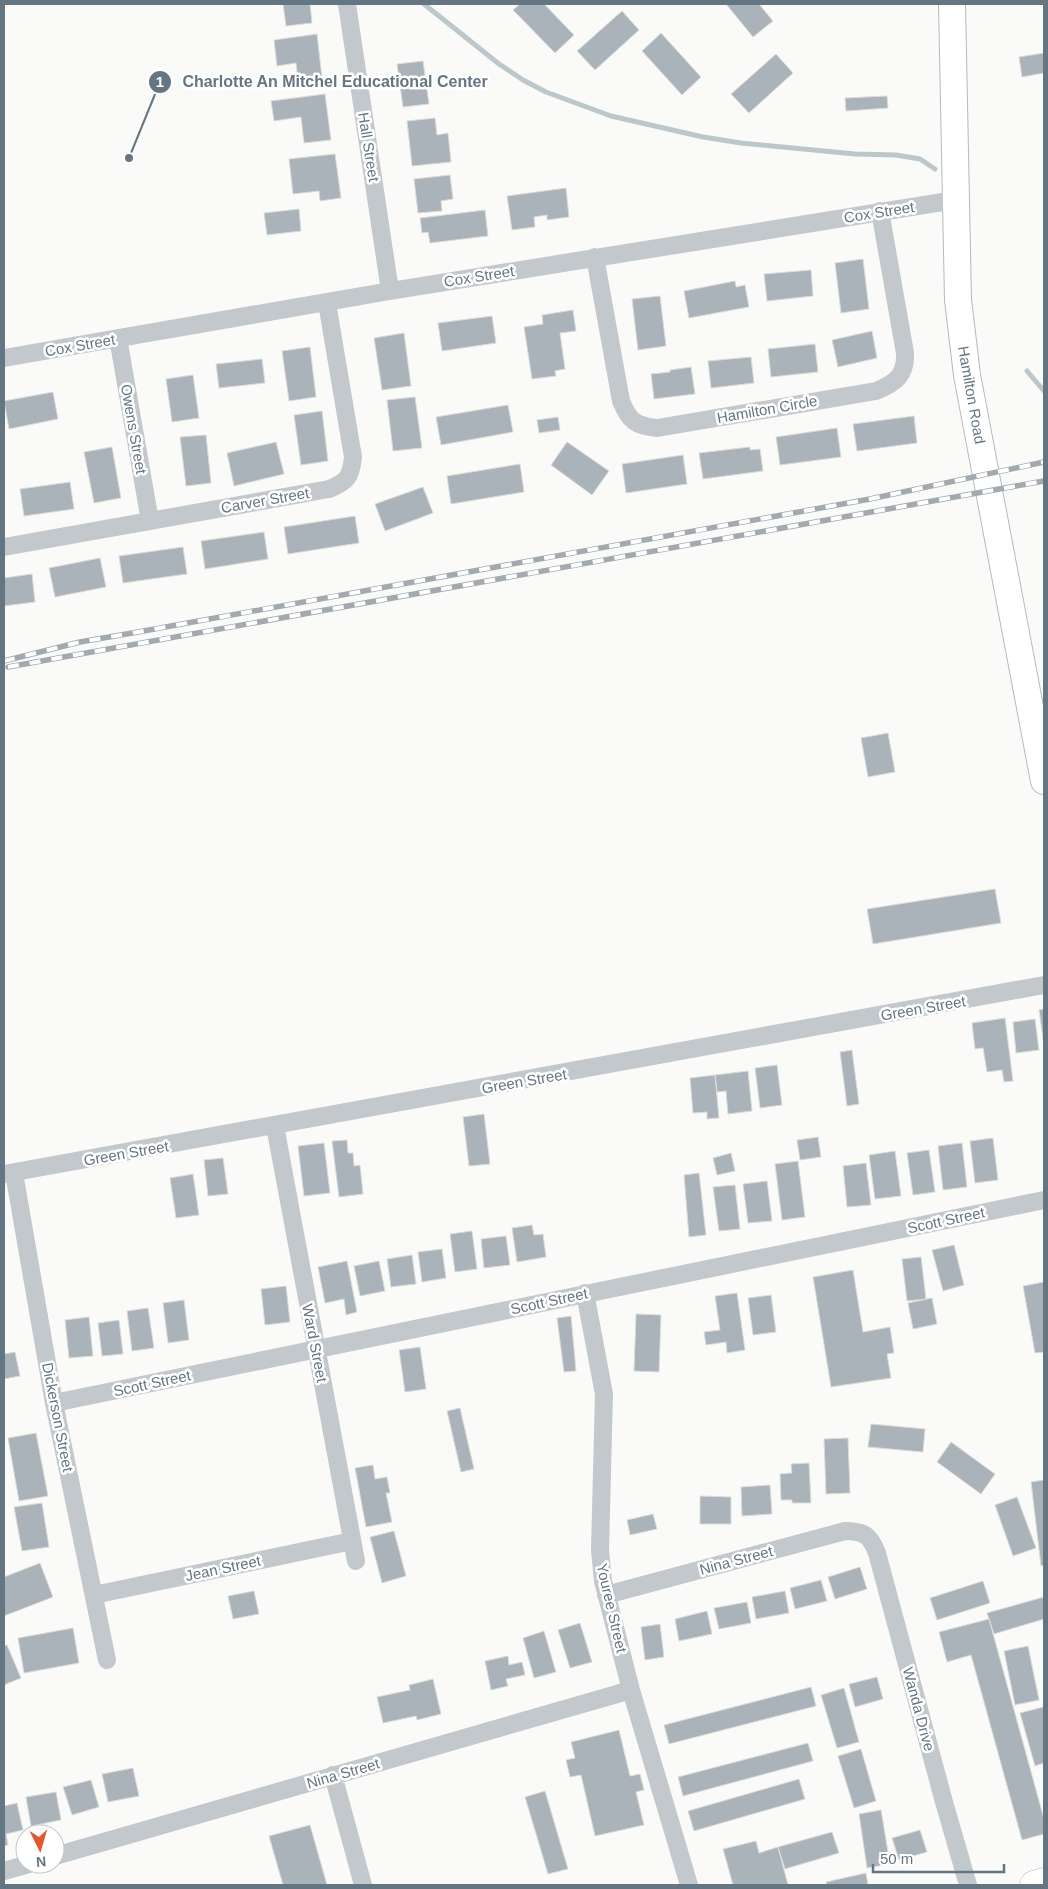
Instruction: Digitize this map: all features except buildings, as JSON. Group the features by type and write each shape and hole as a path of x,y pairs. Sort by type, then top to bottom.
{"main road":[{"path":"1034,1885 1044,1882"}],"street":[{"name":"Hall Street","path":"347,4 390,291"},
{"name":"Hamilton Road","path":"952,4 958,300 963,352 1044,781"},
{"name":"Cox Street","path":"4,358 390,291 955,200"},
{"name":"Hamilton Circle","path":"595,257 620,401 631,420 642,426 657,428 876,391 889,386 899,377 906,366 905,353 880,211"},
{"name":"Carver Street","path":"4,547 329,489 347,480 352,470 353,457 327,302"},
{"name":"Owens Street","path":"118,338 150,521"},
{"name":"Green Street","path":"9,1173 1044,985"},
{"name":"Ward Street","path":"275,1126 356,1560"},
{"name":"Dickerson Street","path":"9,1173 107,1660"},
{"name":"Scott Street","path":"54,1403 1044,1200"},
{"name":"Youree Street","path":"585,1293 604,1394 600,1550 602,1575 631,1690 689,1885"},
{"name":"Nina Street","path":"606,1595 844,1531 857,1531 866,1535"},
{"name":"Wanda Drive","path":"866,1535 873,1542 877,1553 968,1885"},
{"name":"Jean Street","path":"94,1595 352,1541"},
{"name":"Nina Street","path":"65,1853 631,1690"},
{"path":"333,1775 363,1885"}],"waterway":[{"path":"424,4 499,64 523,80 546,92 611,116 703,137 741,143 855,154 896,155 920,159 935,169"},
{"path":"1027,371 1044,391"}],"railway":[{"path":"4,661 80,642 870,499 1044,462"},
{"path":"8,667 1044,481"}],"place":[{"name":"Charlotte An Mitchel Educational Center","path":"129,158"}]}
